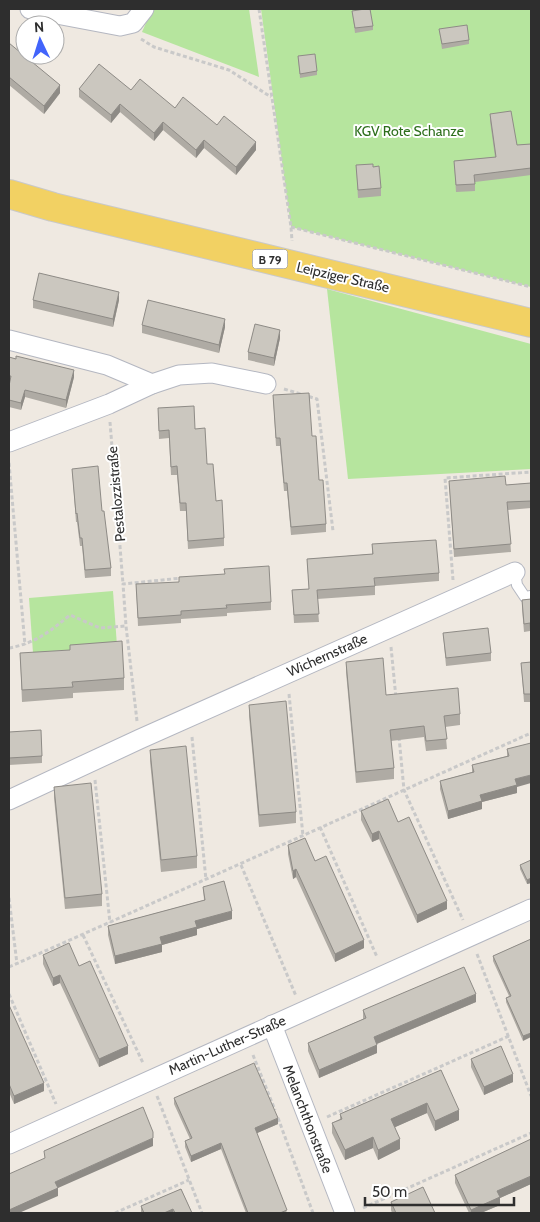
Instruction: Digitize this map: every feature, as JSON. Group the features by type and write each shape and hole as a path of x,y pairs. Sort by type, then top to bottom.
{"main road":[{"name":"Leipziger Straße","path":"9,194 62,209 531,323"}],"street":[{"path":"30,9 120,26 133,23 144,9"},
{"path":"9,340 107,364 152,384"},
{"path":"9,442 109,404 152,384 180,375 212,373 266,384"},
{"name":"Wichernstraße","path":"9,800 140,738 515,572"},
{"name":"Martin-Luther-Straße","path":"9,1144 531,909"},
{"name":"Melanchthonstraße","path":"272,1025 310,1124 353,1211"}],"lane":[{"path":"515,572 517,585 525,597 531,596"}],"path":[{"path":"259,9 291,227 531,287"},
{"path":"120,26 154,47 229,70 272,98"},
{"path":"266,384 317,398 333,531"},
{"name":"Pestalozzistraße","path":"109,404 123,584"},
{"path":"9,463 25,645"},
{"path":"455,598 445,478 531,472"},
{"path":"140,738 126,626 123,584 188,578"},
{"path":"9,648 25,645 43,637 70,615 100,628 126,626"},
{"path":"389,628 396,704"},
{"path":"287,673 303,836"},
{"path":"190,716 206,880"},
{"path":"399,733 404,790 470,936 531,1096"},
{"path":"9,967 241,865 320,827 531,733"},
{"path":"93,760 110,923"},
{"path":"320,827 385,974"},
{"name":"Martin-Luther-Straße","path":"241,865 303,1011"},
{"path":"9,898 17,964"},
{"name":"Martin-Luther-Straße","path":"83,935 151,1079"},
{"path":"9,994 62,1119"},
{"path":"310,1124 509,1036"},
{"path":"246,1037 313,1213"},
{"path":"151,1079 202,1213"},
{"path":"353,1211 531,1133"},
{"path":"115,1213 189,1180"}],"green space":[{"path":"152,9 249,9 259,77 142,32"},
{"name":"KGV Rote Schanze","path":"261,9 531,9 531,287 291,227"},
{"path":"327,289 531,344 531,469 348,479"},
{"path":"113,591 117,646 33,653 29,598"}],"building":[{"path":"370,9 373,26 355,28 352,11"},
{"path":"467,25 469,40 442,44 439,29"},
{"path":"9,43 15,48 15,65 36,65 60,85 44,106 9,77"},
{"path":"315,54 317,71 300,74 298,56"},
{"path":"99,64 131,90 140,79 175,108 183,97 217,125 224,116 256,142 236,167 204,140 196,150 163,122 154,133 120,104 111,115 79,89"},
{"path":"511,111 517,145 531,144 531,168 474,175 475,184 456,185 454,161 496,157 490,114"},
{"path":"373,164 373,167 379,166 381,188 358,190 356,165"},
{"path":"39,273 119,292 113,319 33,300"},
{"path":"148,300 225,319 219,345 142,325"},
{"path":"255,324 280,330 274,358 248,352"},
{"path":"16,356 74,370 66,400 25,390 21,403 9,400 11,376 9,376 9,357 16,359"},
{"path":"309,393 312,436 316,436 319,480 323,480 326,524 291,527 287,483 284,483 280,438 276,438 273,395"},
{"path":"194,406 195,429 205,428 207,464 213,464 216,501 222,500 224,538 188,541 186,503 180,503 177,466 171,467 169,430 159,431 158,408"},
{"path":"98,466 102,511 104,511 111,568 85,570 82,538 80,538 76,514 72,469"},
{"path":"505,476 506,485 531,483 531,501 507,502 511,544 454,549 449,481"},
{"path":"436,540 439,573 374,578 375,586 317,590 319,614 294,615 292,590 309,589 307,559 373,554 372,544"},
{"path":"269,566 271,602 226,605 227,608 181,611 181,615 138,618 136,584 179,582 179,577 225,574 224,569"},
{"path":"531,599 531,639 530,623 524,624 522,600"},
{"path":"488,628 491,653 446,658 443,633"},
{"path":"122,641 124,678 72,682 73,687 22,690 20,653 70,650 70,645"},
{"path":"383,658 386,695 458,688 460,714 444,716 447,739 426,741 424,726 390,730 394,768 356,772 346,662"},
{"path":"531,662 531,694 524,694 521,663"},
{"path":"286,701 296,812 259,815 249,705"},
{"path":"41,730 42,756 9,758 9,732"},
{"path":"531,743 531,775 515,779 517,785 480,795 482,801 448,811 440,781 474,772 472,765 509,756 507,749"},
{"path":"186,746 197,856 161,860 150,750"},
{"path":"91,783 102,894 65,898 54,787"},
{"path":"388,799 398,822 409,817 447,901 417,915 379,831 372,834 361,811"},
{"path":"305,838 315,861 326,856 364,940 335,954 296,869 293,871 288,845"},
{"path":"531,860 531,878 527,880 520,865"},
{"path":"224,881 232,911 195,921 197,927 160,937 162,944 115,956 108,926 205,900 203,887"},
{"path":"531,939 531,1033 523,1036 506,998 511,996 493,956"},
{"path":"69,943 79,966 90,961 128,1046 99,1059 60,975 53,978 43,955"},
{"path":"464,967 476,994 374,1037 377,1045 319,1070 308,1043 366,1018 363,1010"},
{"path":"9,1005 44,1083 14,1096 9,1084"},
{"path":"501,1046 513,1074 484,1087 471,1059"},
{"path":"254,1063 278,1118 255,1128 287,1210 280,1213 248,1213 221,1143 191,1156 185,1141 192,1138 174,1098"},
{"path":"441,1070 459,1110 435,1121 427,1103 391,1119 400,1139 378,1150 373,1137 345,1150 332,1123 342,1119 340,1114"},
{"path":"143,1107 153,1132 153,1138 55,1182 58,1188 9,1210 9,1174 45,1158 44,1151"},
{"path":"531,1139 531,1176 497,1191 500,1197 471,1210 455,1175"},
{"path":"423,1187 435,1213 396,1213 391,1202"},
{"path":"181,1189 192,1213 175,1213 173,1209 164,1213 144,1213 141,1206"}]}
